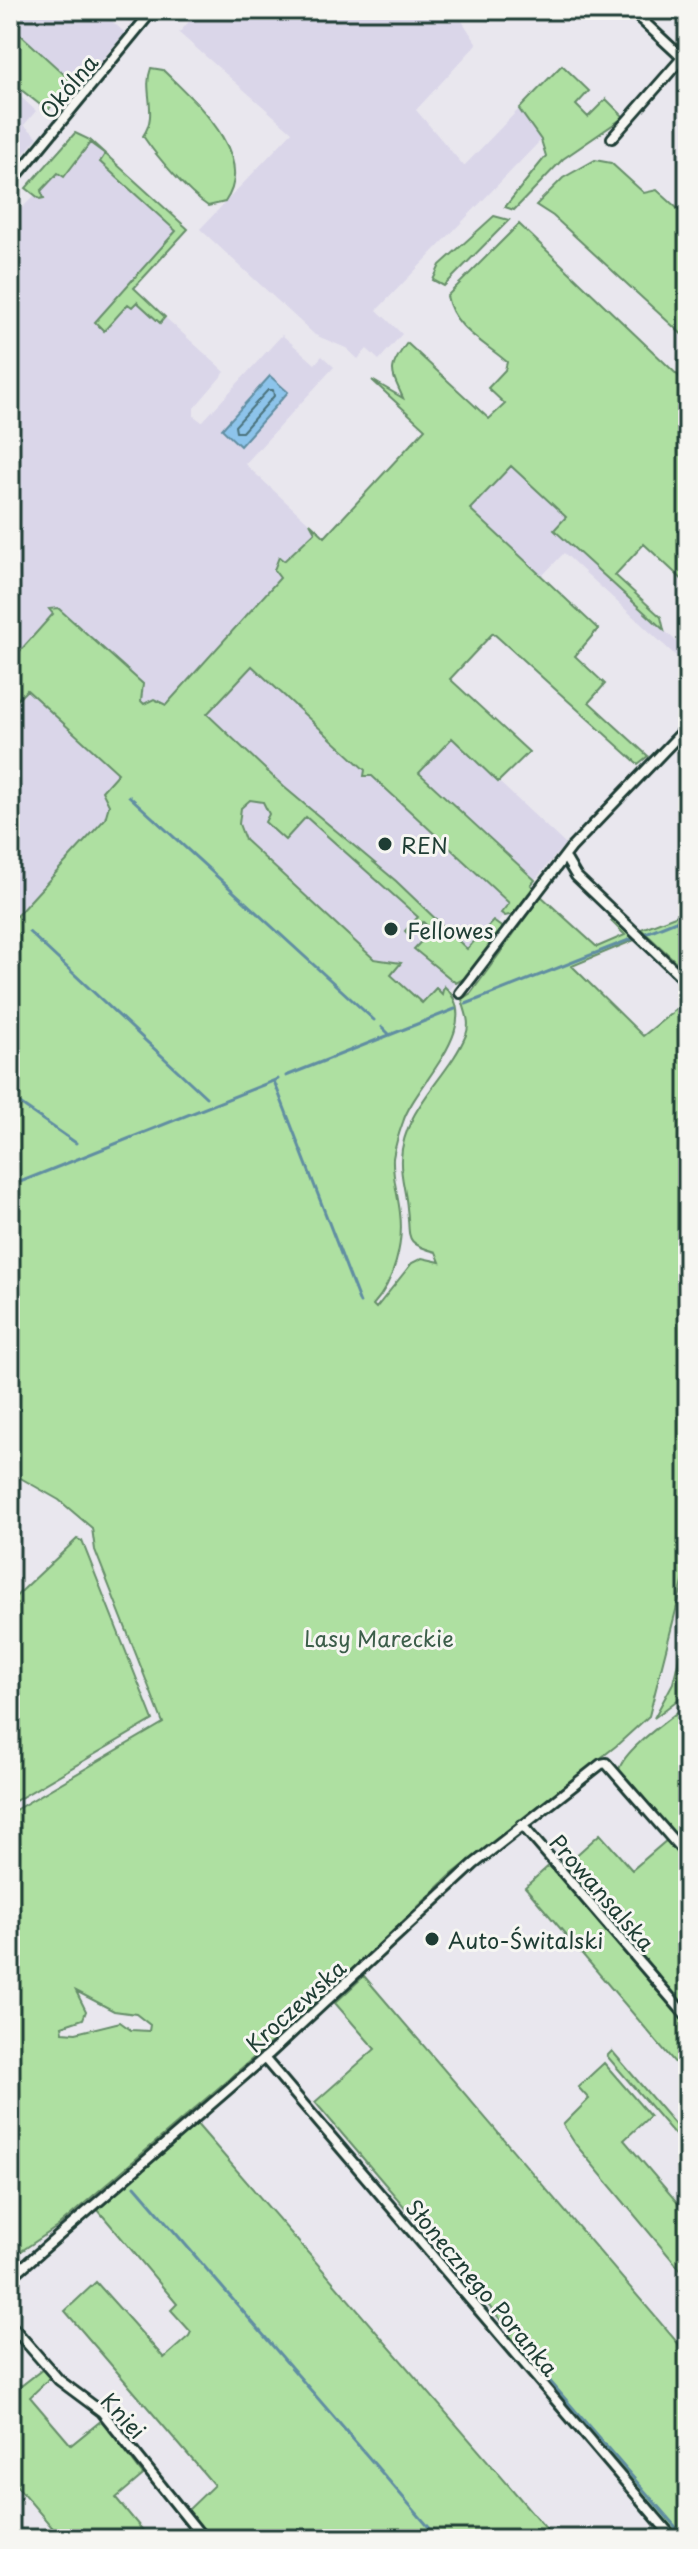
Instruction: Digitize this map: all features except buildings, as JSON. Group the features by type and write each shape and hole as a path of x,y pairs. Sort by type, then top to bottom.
{"street":[{"name":"Okólna","path":"10,184 153,10"},
{"path":"612,138 685,60 631,10"},
{"path":"460,993 566,859 571,848 688,726"},
{"path":"566,859 570,870 688,983"},
{"name":"Kroczewska","path":"10,2278 264,2058 474,1864 601,1764 606,1763 688,1857"},
{"name":"Prowansalska","path":"522,1825 688,2018"},
{"name":"Słonecznego Poranka","path":"264,2058 674,2539"},
{"name":"Kniei","path":"10,2324 59,2380 102,2412 204,2539"}],"shaded area":[{"path":"10,10 120,10 112,21 125,33 78,87 10,25"},
{"path":"199,10 455,10 477,44 416,110 464,166 519,109 541,140 377,310 402,334 379,360 367,349 358,359 346,348 315,335 200,229 292,132 179,33"},
{"path":"10,87 36,111 24,125 38,137 10,170"},
{"path":"90,140 188,229 134,289 225,372 194,408 194,416 202,422 282,335 315,364 322,356 334,367 245,464 324,537 140,780 10,923 10,220"},
{"path":"510,465 566,517 555,530 688,652 688,667 564,553 541,577 470,509"},
{"path":"250,660 513,902 433,1014 213,812 202,712"},
{"path":"452,738 565,844 535,880 419,774"}],"green space":[{"path":"10,25 78,87 65,103 57,96 48,111 10,81"},
{"path":"562,65 589,91 576,105 588,117 606,99 624,117 563,159 514,210 505,207 546,156 541,140 519,109"},
{"path":"151,68 163,70 190,97 218,130 228,148 234,166 233,184 225,202 208,206 200,200 173,174 143,136 150,119 148,86"},
{"path":"75,133 90,140 188,229 134,288 165,317 160,323 137,302 132,307 128,304 104,331 95,322 176,231 100,162 105,154 90,143 64,177 58,173 41,191 44,198 40,199 26,188"},
{"path":"595,160 611,163 644,193 657,190 688,218 688,340 553,216 536,205 563,178"},
{"path":"494,216 509,220 444,286 433,280 440,265"},
{"name":"Lasy Mareckie","path":"519,224 688,385 688,493 685,497 688,500 688,585 644,544 615,575 661,617 664,630 554,530 566,517 511,466 470,509 598,629 575,656 605,684 589,702 648,756 638,764 493,633 450,679 529,752 498,782 452,738 419,773 535,880 531,885 535,889 514,914 505,916 501,913 509,903 372,776 364,776 365,770 252,666 207,714 284,787 396,881 467,949 493,921 504,929 467,977 456,983 414,949 432,930 423,922 410,936 405,931 418,917 306,817 285,840 265,822 269,814 263,802 250,800 241,808 239,824 245,840 374,959 401,963 391,975 422,1003 436,988 442,994 444,986 455,1002 457,1018 453,1036 410,1107 396,1144 393,1165 401,1225 399,1250 387,1285 373,1305 376,1308 412,1263 422,1258 440,1262 436,1252 410,1238 401,1165 404,1141 418,1109 466,1035 468,1021 462,999 471,993 541,896 597,947 625,935 611,921 614,918 637,939 572,966 643,1036 688,1000 688,1563 649,1716 616,1746 451,1875 325,1996 57,2227 20,2252 10,2266 10,1813 163,1723 95,1550 92,1528 59,1500 10,1472 10,923 105,819 109,805 102,791 118,773 27,690 10,707 10,674 15,668 10,663 10,651 13,648 20,651 53,614 49,609 58,608 143,684 141,701 144,704 154,699 166,705 280,578 274,570 279,557 284,561 315,532 310,523 325,537 425,429 372,380 403,398 393,370 396,359 407,343 489,419 505,404 488,388 505,370 507,362 463,326 450,307 447,296","holes":["76,1991 114,2011 136,2014 150,2025 149,2031 131,2030 120,2022 76,2033 63,2032 62,2026 83,2019 86,2011"]},
{"path":"688,911 688,973 641,929"},
{"path":"77,1539 82,1541 153,1720 10,1804 10,1602"},
{"path":"688,1622 688,1692 654,1718 673,1683"},
{"path":"688,1704 688,1849 619,1770 639,1744"},
{"path":"600,1834 632,1870 667,1840 688,1864 688,2010 564,1866"},
{"path":"552,1863 688,2026 688,2078 525,1887"},
{"path":"364,1976 688,2355 688,2539 680,2539 507,2337 512,2333 315,2102 375,2049 335,2003"},
{"path":"612,2051 677,2127 688,2118 688,2150 607,2056"},
{"path":"604,2063 650,2116 624,2140 688,2215 688,2279 576,2145 563,2125 589,2099 578,2087"},
{"path":"195,2122 555,2539 211,2539 187,2511 214,2485 65,2311 96,2282 164,2358 189,2336 191,2332 171,2310 177,2304 98,2210"},
{"path":"43,2369 50,2378 30,2397 71,2445 102,2420 143,2475 116,2498 150,2539 62,2539 10,2478 10,2373 21,2386"}],"water":[{"path":"270,376 288,392 240,446 222,429"}],"waterway":[{"path":"129,796 374,1020"},
{"path":"646,933 688,916"},
{"path":"29,932 206,1097"},
{"path":"466,1004 634,938"},
{"path":"286,1076 455,1009"},
{"path":"382,1027 390,1035"},
{"path":"10,1186 278,1079"},
{"path":"274,1081 360,1303"},
{"path":"10,1097 76,1143"},
{"path":"135,2186 439,2539"},
{"path":"523,2350 686,2539"}],"place":[{"name":"REN","path":"385,844"},
{"name":"Fellowes","path":"391,929"},
{"name":"Auto-Świtalski","path":"432,1939"}]}
